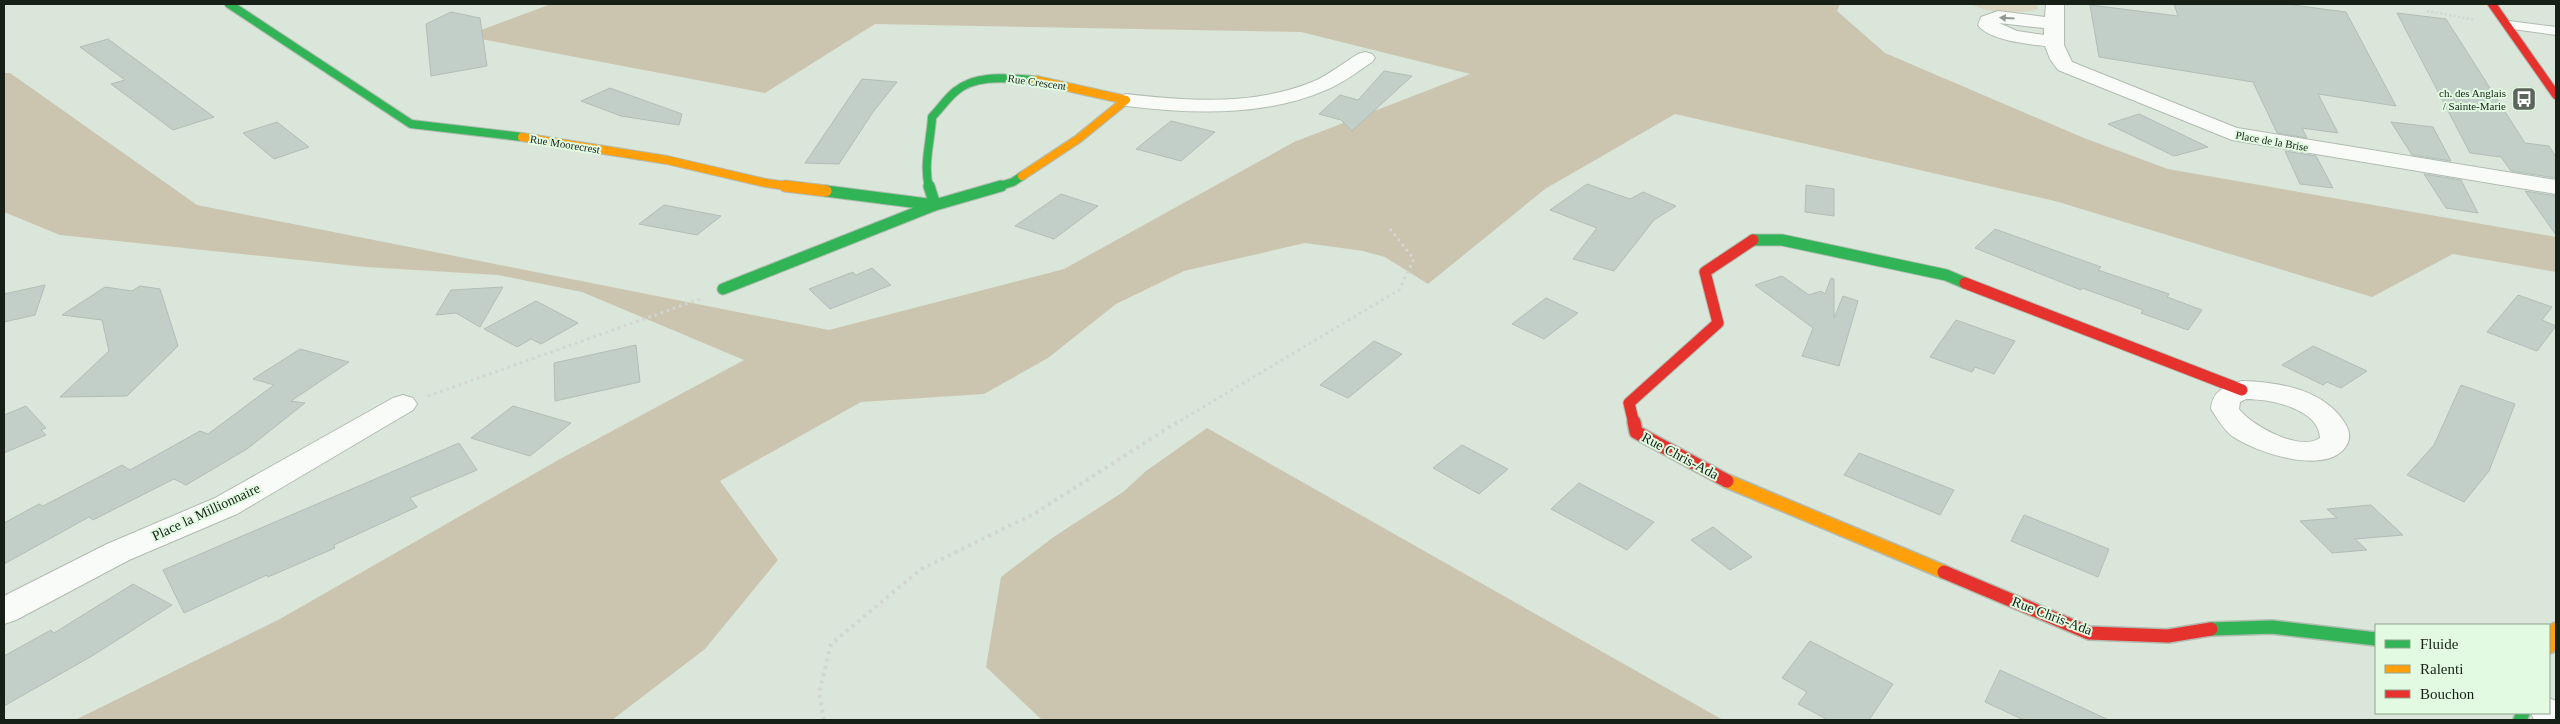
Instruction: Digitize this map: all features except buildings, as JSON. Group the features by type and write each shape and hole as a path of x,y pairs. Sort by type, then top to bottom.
{"street":[{"name":"Rue Moorecrest","path":"229,4 411,124 521,137 667,160 766,183 934,205"},
{"path":"2492,4 2509,25 2556,95"},
{"name":"Place de la Brise","path":"2054,23 2058,60 2065,66 2232,134 2556,187"},
{"name":"Rue Crescent","path":"934,205 925,172 931,140 932,117 960,88 979,79 1000,76 1066,85 1126,100 1178,107 1247,104 1320,86 1365,58"},
{"path":"723,289 934,205 1013,182 1078,139 1126,100"},
{"name":"Rue Chris-Ada","path":"2242,390 1946,275 1782,240 1750,240 1706,272 1718,323 1630,403 1636,432 1725,480 2089,633 2168,636 2224,627 2295,628 2375,638"},
{"name":"Place la Millionnaire","path":"4,611 118,552 226,506 318,455 403,404"},
{"path":"2550,644 2556,629"}],"lane":[{"path":"2509,25 2556,31"}],"path":[{"path":"2427,11 2484,21"},
{"path":"824,720 819,693 831,644 921,569 1034,514 1144,442 1399,290 1414,259 1390,229"},
{"path":"403,404 464,385 665,313 723,289"}],"shaded area":[{"path":"551,4 1840,4 1837,11 1885,53 2084,138 2168,169 2556,237 2556,272 2453,254 2372,297 2055,201 1675,114 1545,189 1428,284 1385,257 1363,251 1305,243 1184,271 1116,304 1048,358 984,394 861,402 720,481 778,560 705,649 612,720 75,720 278,620 560,459 744,360 582,292 498,275 366,267 60,235 4,212 4,73 10,73 197,205 829,330 1064,269 1294,142 1470,74 1301,32 875,24 765,93 465,36"},
{"path":"1970,4 2037,4 2038,9 2021,12 1995,12"},
{"path":"1207,428 1723,720 1042,720 986,667 1001,577 1055,536 1123,492 1146,471"}],"traffic: fast":[{"path":"229,4 411,124 522,137"},
{"path":"826,191 935,205 925,172 931,141 932,117 957,90 978,81 998,78 1036,80"},
{"path":"723,289 935,205 1013,182 1022,176"},
{"path":"1753,240 1782,240 1946,275 1965,283"},
{"path":"2211,629 2251,626 2272,627 2375,639"},
{"path":"2520,720 2523,714"}],"traffic: slow":[{"path":"1022,176 1078,139 1126,100 1036,80"},
{"path":"522,137 667,160 766,183 826,191"},
{"path":"1727,481 1944,572"},
{"path":"2550,644 2556,629"}],"traffic: jam":[{"path":"2492,4 2556,95"},
{"path":"1727,481 1636,432 1629,403 1718,323 1705,272 1750,240 1753,240"},
{"path":"1965,283 2242,390"},
{"path":"1944,572 2089,633 2168,636 2211,629"}],"place":[{"name":"ch. des Anglais / Sainte-Marie","path":"2524,99"}]}
